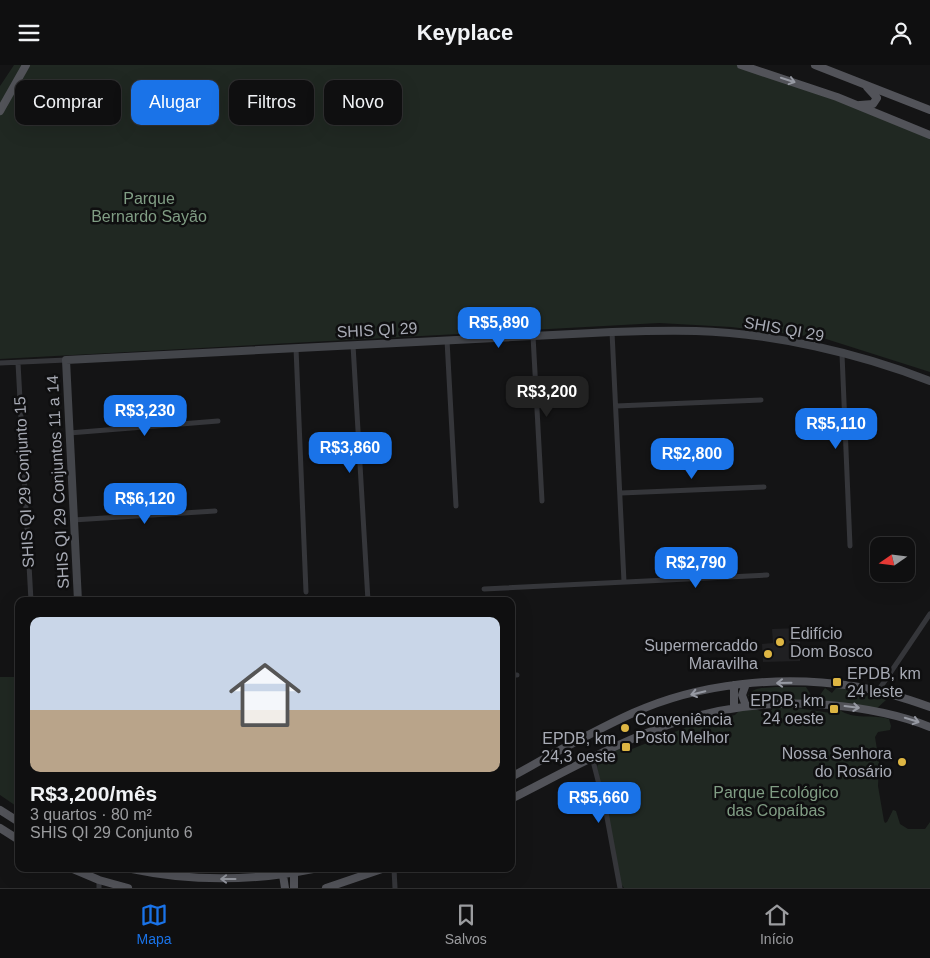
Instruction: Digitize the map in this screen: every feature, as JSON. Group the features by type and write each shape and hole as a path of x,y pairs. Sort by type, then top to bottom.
{"main road":[{"path":"0,111 26,65"},
{"path":"741,65 856,105 930,135"},
{"path":"815,65 861,81 930,110"},
{"path":"856,105 870,105 875,103 877,98 861,81"},
{"path":"515,775 633,713 683,696 734,685 822,682 878,691 930,707"},
{"path":"746,684 742,695 746,706"},
{"path":"734,685 734,707"},
{"path":"515,794 634,737 674,722 734,707 810,704 856,708 893,715 930,727"},
{"path":"0,810 15,820"},
{"path":"8,834 10,828 15,824"},
{"path":"0,828 15,838"},
{"path":"78,872 99,884 128,888"},
{"path":"151,872 195,879 239,879 299,872"},
{"path":"326,888 373,872"},
{"path":"294,873 292,879 294,888"},
{"path":"283,875 285,888"}],"street":[{"name":"SHIS QI 29","path":"0,363 612,332 697,331 745,335 842,354 884,364 930,381"},
{"path":"612,332 624,582"},
{"path":"533,336 542,501"},
{"path":"447,340 456,505"},
{"path":"353,345 368,597"},
{"path":"296,348 306,593"},
{"path":"842,354 850,546"},
{"name":"SHIS QI 29 Conjuntos 11 a 14","path":"66,360 78,597"},
{"name":"SHIS QI 29 Conjunto 15","path":"18,363 31,597"},
{"path":"616,406 761,400"},
{"path":"69,433 218,421"},
{"path":"621,493 764,487"},
{"path":"73,520 215,511"},
{"path":"484,589 767,575"},
{"path":"878,691 930,614"},
{"path":"592,757 609,826 620,888"},
{"path":"394,872 395,888"}],"shaded area":[{"path":"800,628 800,661 763,662 762,644 773,643 772,629"}],"green space":[{"name":"Parque Bernardo Sayão","path":"14,65 745,65 930,134 930,372 823,338 731,327 659,323 0,359 0,86"},
{"path":"0,677 15,677 15,805 0,795"},
{"name":"Parque Ecológico das Copaíbas","path":"806,687 811,695 809,698 802,703 790,707 831,713 834,712 833,710 820,695 825,688 832,693 836,688 844,687 854,696 875,695 886,700 875,710 840,710 851,715 889,719 890,730 878,732 875,737 879,762 878,786 884,821 885,823 887,822 893,810 896,811 900,824 908,829 925,829 930,822 930,888 624,888 621,884 597,767 600,760 624,746 627,751 697,723 735,715 739,711 754,708 762,712 771,711 774,706 772,699 748,696 756,689"}],"place":[{"name":"Edifício Dom Bosco","path":"780,642"},
{"name":"Supermercaddo Maravilha","path":"768,654"},
{"name":"EPDB, km 24 leste","path":"837,682"},
{"name":"EPDB, km 24 oeste","path":"834,709"},
{"name":"Conveniência Posto Melhor","path":"625,728"},
{"name":"EPDB, km 24,3 oeste","path":"626,747"},
{"name":"Nossa Senhora do Rosário","path":"902,762"}]}
